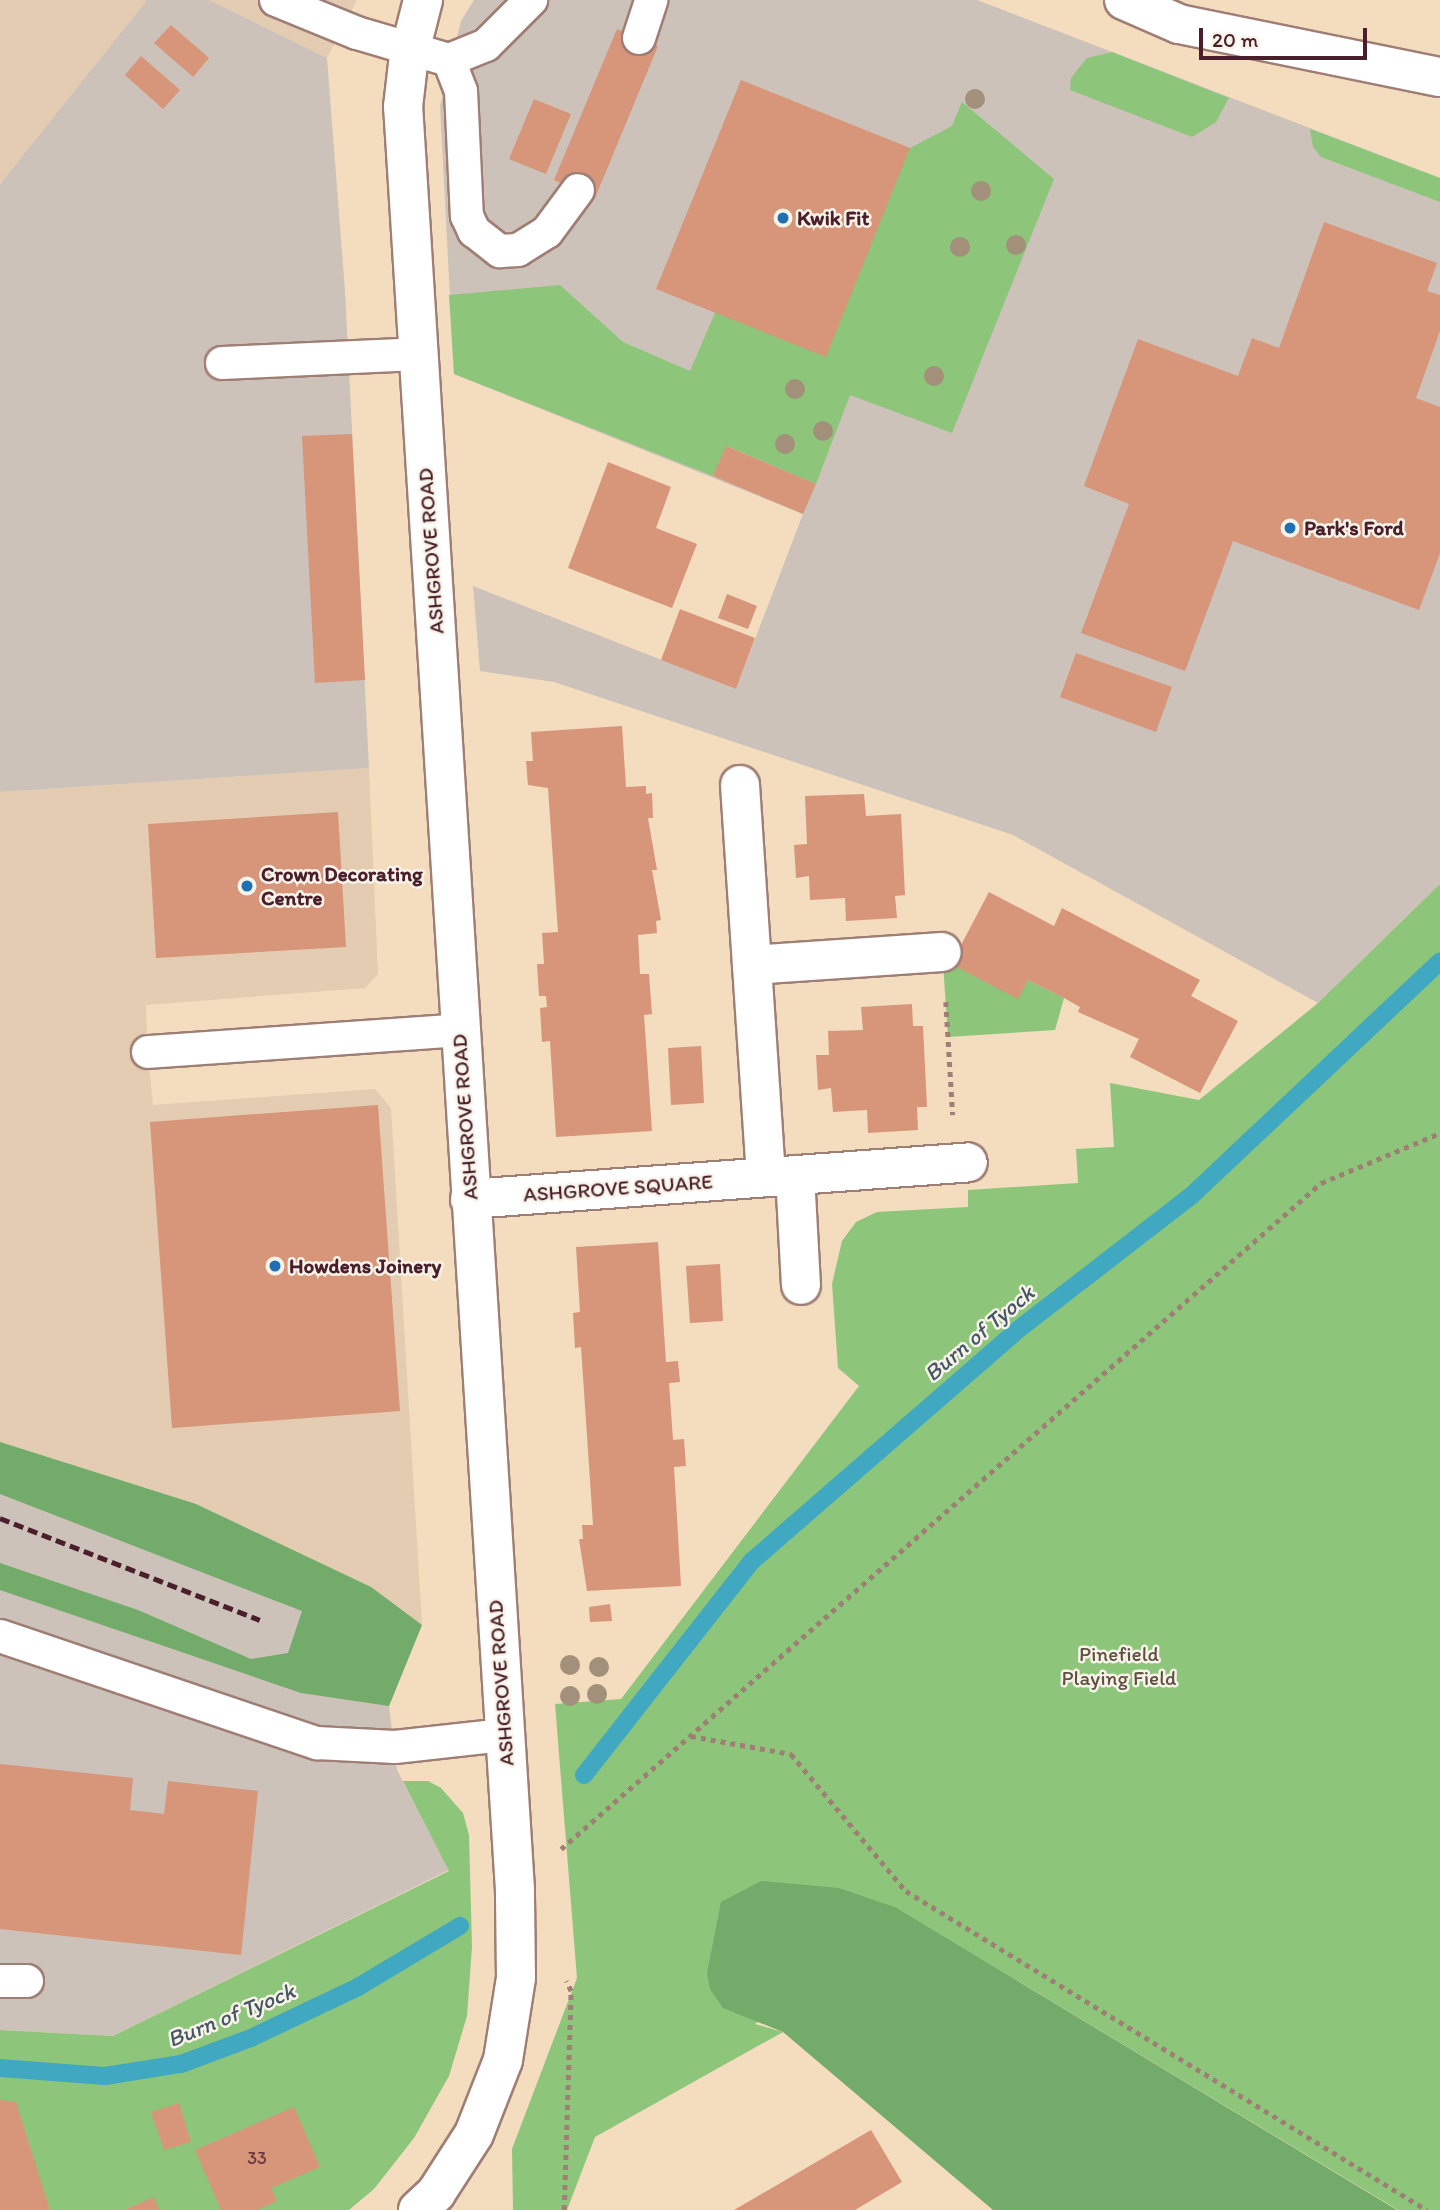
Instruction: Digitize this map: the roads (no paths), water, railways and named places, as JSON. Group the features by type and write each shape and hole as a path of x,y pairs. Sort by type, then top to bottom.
{"main road":[{"name":"ASHGROVE ROAD","path":"423,0 410,48 403,107 515,1890 516,1978 503,2060 474,2134 434,2204"},
{"path":"1124,0 1179,24 1440,77"},
{"path":"740,785 752,965 780,1176 802,1285"},
{"path":"752,965 942,952"},
{"name":"ASHGROVE SQUARE","path":"470,1199 962,1162"}],"lane":[{"path":"276,0 321,20 449,60 486,45 531,0"},
{"path":"639,38 651,0"},
{"path":"449,60 461,91 467,216 474,232 500,251 526,247 547,232 578,190"},
{"path":"222,363 418,354"},
{"path":"148,1052 459,1030"},
{"path":"0,1636 317,1743 395,1747 504,1735"}],"waterway":[{"name":"Burn of Tyock","path":"584,1775 752,1561 1015,1332 1191,1196 1440,961"},
{"name":"Burn of Tyock","path":"0,2068 105,2076 181,2064 251,2038 358,1987 460,1926"}],"railway":[{"path":"0,1518 260,1620"}],"place":[{"name":"Kwik Fit","path":"783,218"},
{"name":"Park's Ford","path":"1290,528"},
{"name":"Crown Decorating Centre","path":"247,886"},
{"name":"Howdens Joinery","path":"275,1266"}],"park label":[{"name":"Pinefield Playing Field","path":"1119,1666"}]}
